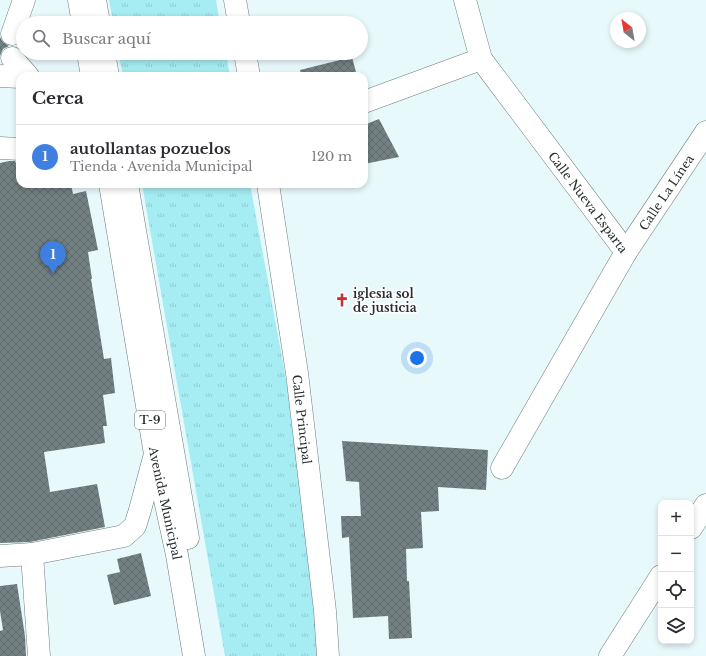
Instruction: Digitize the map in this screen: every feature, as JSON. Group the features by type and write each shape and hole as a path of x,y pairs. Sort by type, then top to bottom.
{"main road":[{"path":"18,16 24,0"},
{"path":"79,0 82,16"},
{"path":"95,0 98,16"},
{"path":"235,0 238,16"},
{"name":"Calle Nueva Esparta","path":"465,0 481,59 626,252 502,468"},
{"path":"12,34 16,23"},
{"path":"368,101 481,59"},
{"path":"89,60 91,72"},
{"path":"105,60 107,72"},
{"path":"246,60 248,72"},
{"path":"0,76 16,68"},
{"name":"Calle La Línea","path":"626,252 706,132"},
{"path":"0,148 16,149"},
{"name":"Avenida Municipal","path":"111,188 155,454 177,555 194,656"},
{"name":"Avenida Municipal","path":"128,188 208,656"},
{"name":"Calle Principal","path":"269,188 298,373 325,612 328,656"},
{"path":"0,556 32,554 124,536 135,526 155,454"},
{"path":"694,523 706,505"},
{"path":"32,554 39,656"},
{"path":"610,656 658,581"}],"green space":[{"path":"109,0 216,0 219,16 112,16"},
{"path":"120,60 227,60 229,72 122,72"},
{"path":"143,188 251,188 288,390 321,656 225,656"}],"building":[{"path":"0,37 3,42 9,46 3,49 0,56"},
{"path":"340,60 353,60 356,72 300,72 300,70"},
{"path":"379,119 399,157 368,163 368,123"},
{"path":"15,161 16,188 72,188 73,194 86,191 98,250 88,252 91,279 104,359 111,358 115,393 103,395 107,426 103,426 105,443 44,452 50,492 97,484 105,527 30,542 0,543 0,163"},
{"path":"342,441 488,450 486,490 438,487 439,511 421,512 423,548 406,549 412,638 389,639 388,616 353,618 349,537 342,538 341,516 361,516 359,482 346,481"},
{"path":"141,553 151,596 114,605 107,575 120,572 117,559"},
{"path":"17,584 25,636 26,656 0,656 0,631 3,630 0,611 0,586"}],"place":[{"name":"autollantas pozuelos","path":"53,274"},
{"name":"iglesia sol de justicia","path":"342,300"}]}
